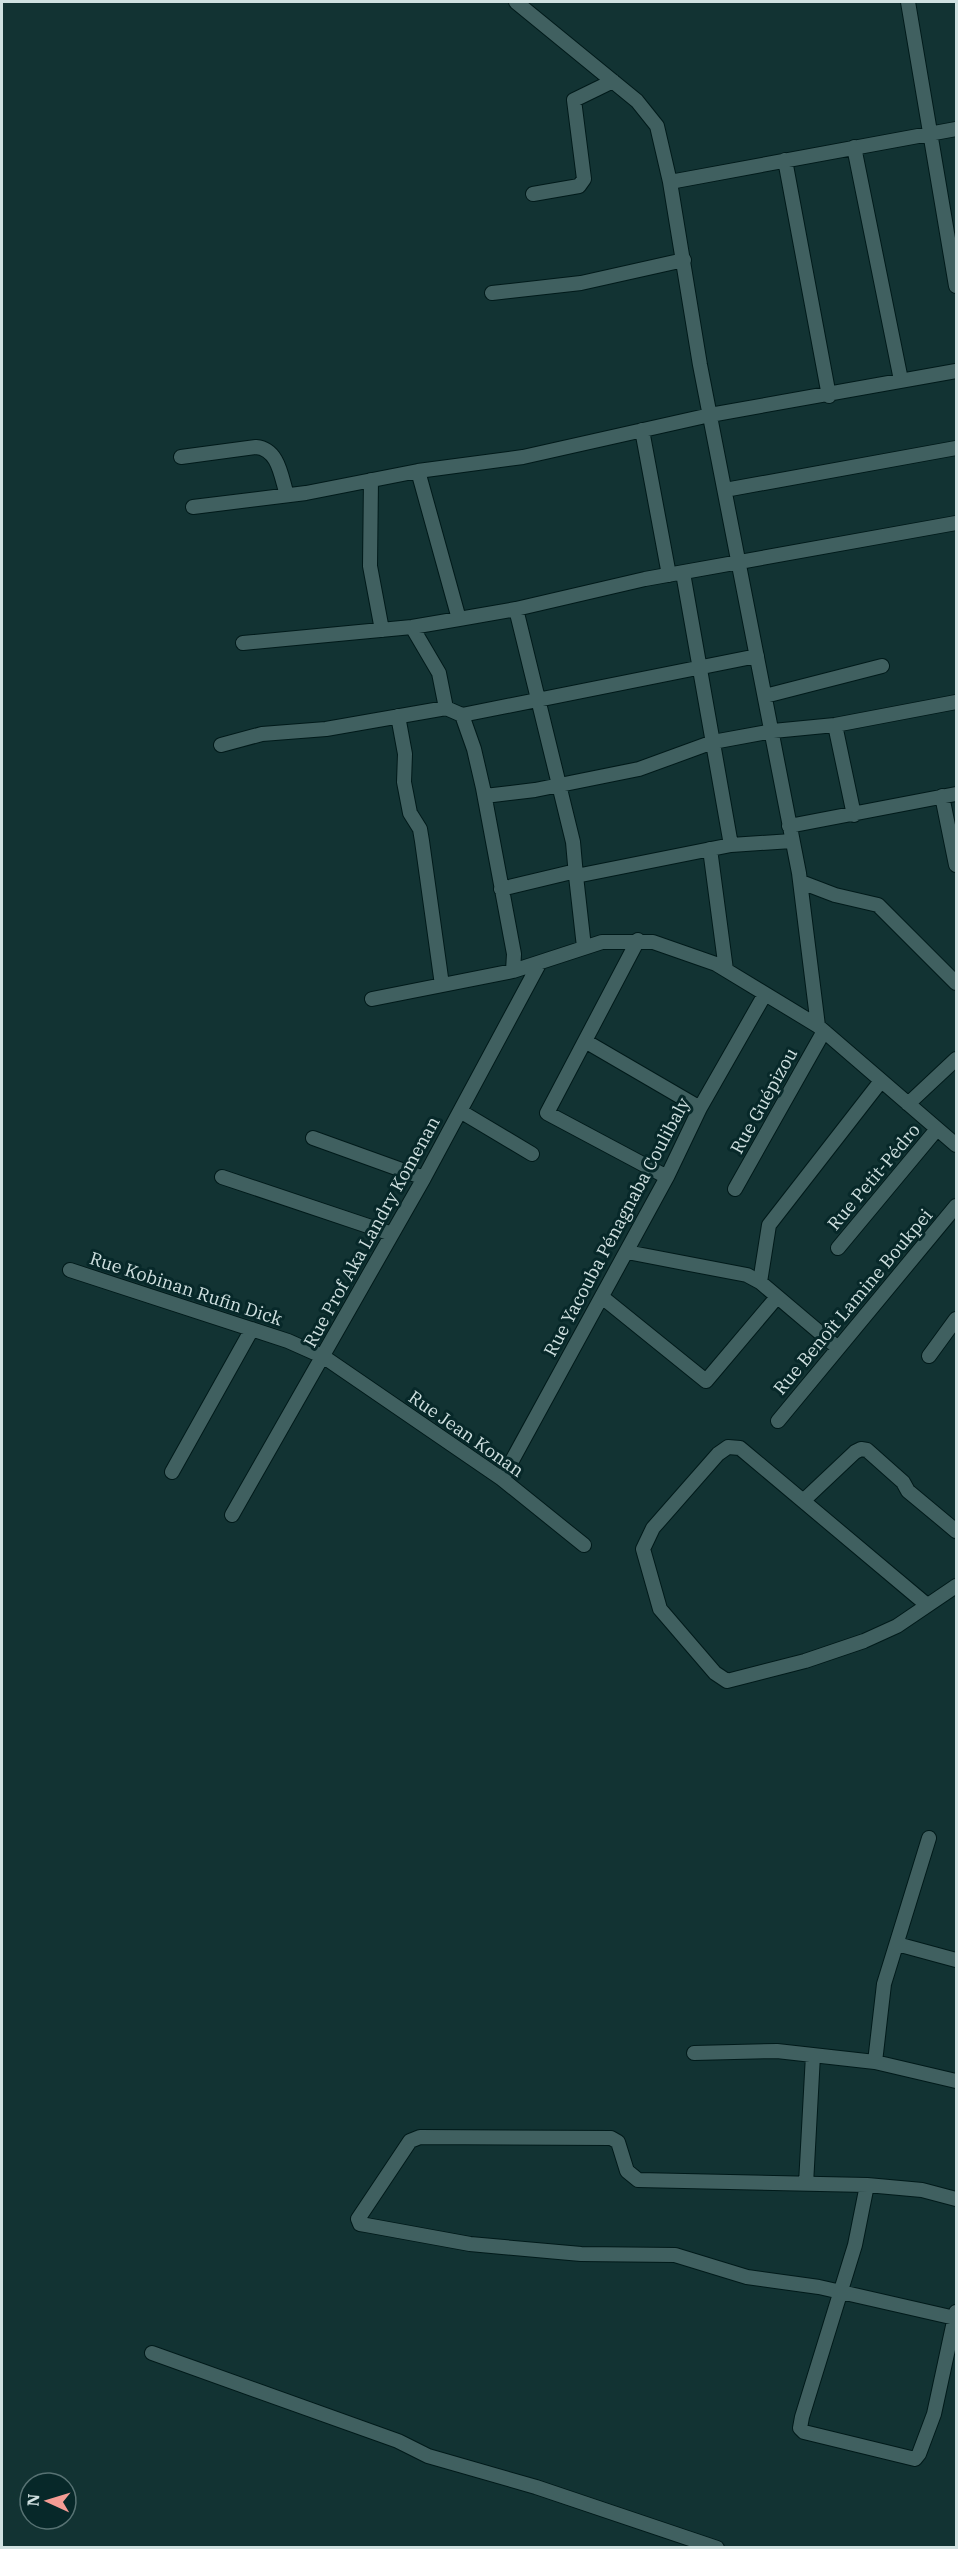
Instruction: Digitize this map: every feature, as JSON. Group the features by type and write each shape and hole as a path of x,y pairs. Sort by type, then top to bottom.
{"street":[{"path":"516,2 613,81 654,119 670,182 710,415 801,882 821,1029"},
{"path":"908,2 957,286"},
{"path":"533,194 579,186 585,179 574,100 613,81"},
{"path":"670,182 957,129"},
{"path":"854,147 902,381"},
{"path":"785,160 829,396"},
{"path":"492,293 581,283 684,260"},
{"path":"193,507 287,495 418,471 523,457 710,415 829,396 957,371"},
{"path":"642,430 669,575"},
{"path":"181,457 256,447 266,449 273,454 287,495"},
{"path":"725,490 957,448"},
{"path":"418,471 459,619"},
{"path":"371,480 370,566 382,630"},
{"path":"243,643 412,627 516,609 669,575 957,523"},
{"path":"683,573 731,845"},
{"path":"516,609 573,842 584,947"},
{"path":"412,627 439,673 446,708"},
{"path":"221,745 262,734 326,729 446,708 462,715 757,656"},
{"path":"765,696 882,666"},
{"path":"484,796 559,785 639,769 713,742 773,731 835,725 957,702"},
{"path":"462,715 474,749 484,796 514,954 513,971"},
{"path":"398,716 405,754 404,782 410,813 420,829 442,985"},
{"path":"835,725 854,815"},
{"path":"789,826 950,795 957,865"},
{"path":"501,889 731,845 792,841"},
{"path":"710,849 726,970"},
{"path":"801,882 835,895 878,905 957,983"},
{"path":"372,999 513,971 602,942 638,940 682,950 726,970 821,1029 957,1145"},
{"path":"638,940 547,1113 667,1177"},
{"name":"Rue Prof Aka Landry Komenan","path":"232,1515 424,1178 539,964"},
{"name":"Rue Yacouba Pénagnaba Coulibaly","path":"502,1479 627,1252 700,1108 765,994"},
{"name":"Rue Guépizou","path":"735,1189 821,1029"},
{"path":"585,1041 700,1108"},
{"path":"908,1104 957,1059"},
{"path":"760,1282 769,1225 881,1081"},
{"path":"460,1111 532,1154"},
{"name":"Rue Petit-Pédro","path":"838,1248 937,1129"},
{"path":"313,1138 424,1178"},
{"path":"222,1177 392,1234"},
{"name":"Rue Benoît Lamine Boukpei","path":"778,1421 957,1206"},
{"path":"627,1252 747,1275 760,1282 838,1348"},
{"name":"Rue Kobinan Rufin Dick","path":"70,1270 288,1341 324,1357"},
{"path":"602,1297 706,1381 777,1297"},
{"path":"929,1356 957,1319"},
{"path":"172,1472 252,1329"},
{"name":"Rue Jean Konan","path":"324,1357 502,1479 584,1545"},
{"path":"927,1605 740,1448 728,1447 718,1454 646,1538 643,1550 660,1610 720,1678 734,1681 836,1652 897,1626 957,1586"},
{"path":"803,1501 855,1452 861,1449 867,1450 903,1482 908,1491 957,1531"},
{"path":"875,2062 884,1984 928,1838"},
{"path":"897,1944 957,1960"},
{"path":"694,2053 777,2051 875,2062 957,2081"},
{"path":"806,2184 813,2055"},
{"path":"867,2185 841,2294 801,2428 810,2435 915,2459 934,2414 956,2315 841,2294 819,2287 747,2277 675,2255 581,2254 470,2244 366,2226 360,2224 358,2219 410,2140 420,2137 611,2138 618,2142 627,2171 638,2180 867,2185 922,2190 957,2199"},
{"path":"152,2353 398,2441 428,2456 536,2487 717,2547"}]}
